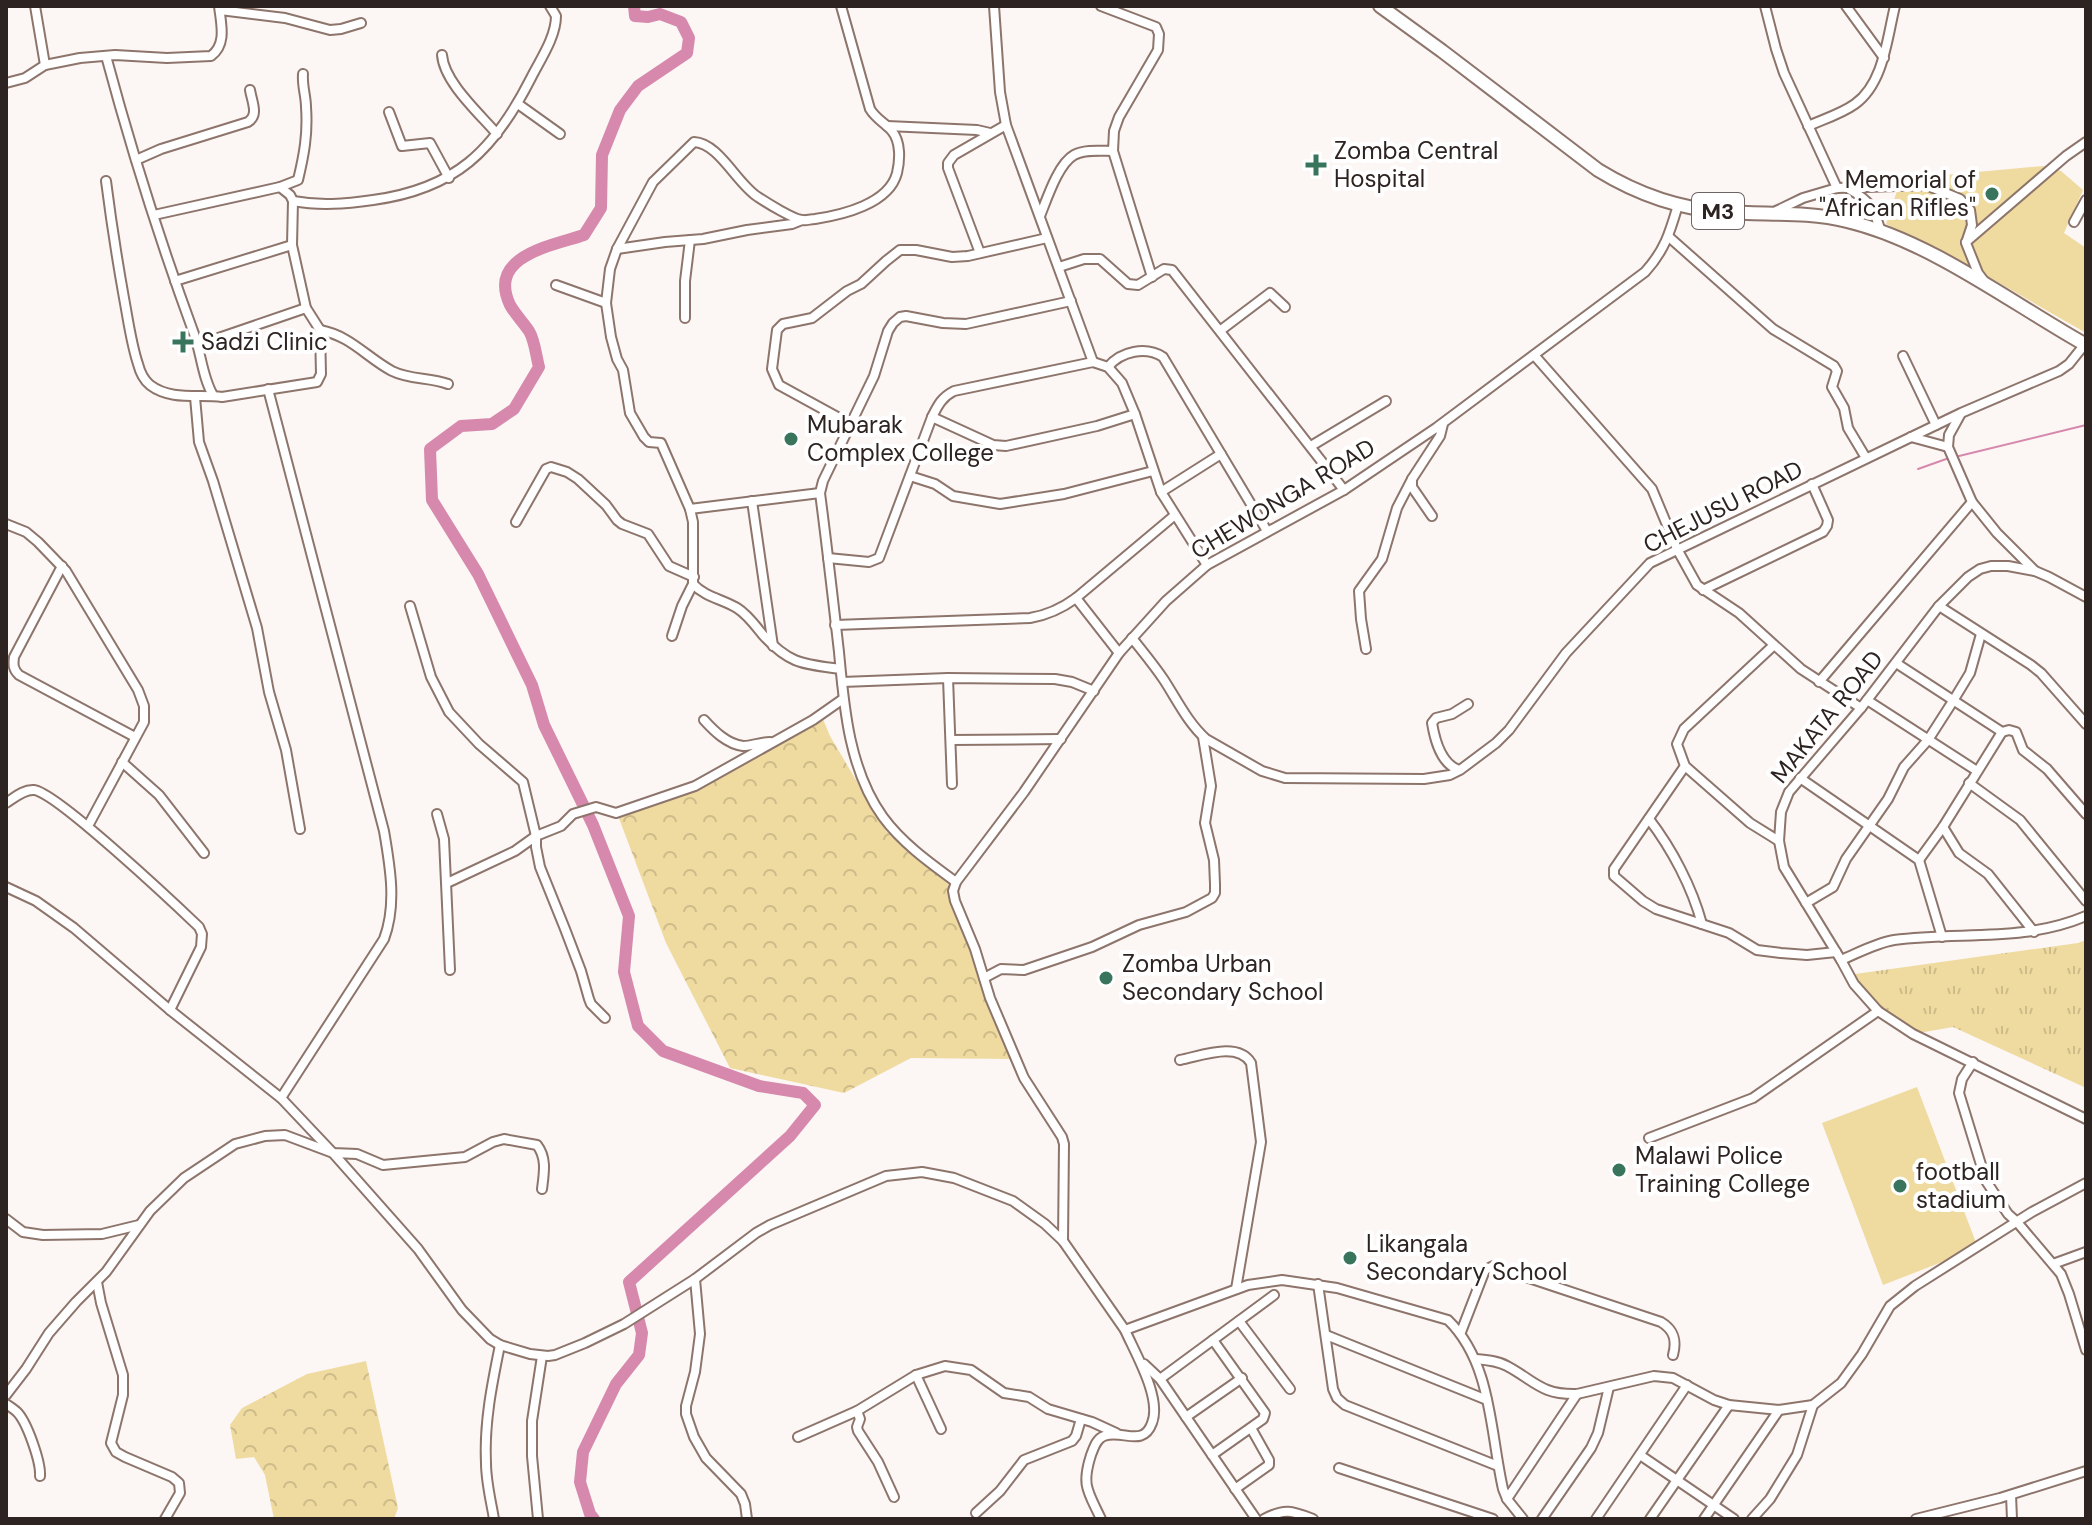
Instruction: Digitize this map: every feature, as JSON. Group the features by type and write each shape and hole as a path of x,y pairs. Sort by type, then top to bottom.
{"highway":[{"name":"M3","path":"1380,6 1598,170 1640,192 1678,205 1721,212 1827,217 1881,232 1922,249 2085,345"}],"street":[{"path":"35,6 45,65"},
{"path":"293,201 330,205 391,197 449,178 479,154 518,104 552,34 556,16 550,6"},
{"path":"617,249 792,224 853,211 891,187 897,175 898,142 893,132 870,109 841,6"},
{"path":"994,6 1000,92 1006,125 1093,362"},
{"path":"1101,6 1152,25 1159,34 1158,50 1119,117 1114,131 1113,151 1152,277"},
{"path":"1765,6 1784,73 1837,188"},
{"path":"1846,6 1884,58"},
{"path":"1808,126 1844,111 1867,91 1884,58 1895,6"},
{"path":"6,83 25,78 45,65 106,56 211,56 220,48 222,41 220,8 285,18 330,30 361,23"},
{"path":"442,55 442,62 454,85 497,134"},
{"path":"106,56 136,160 213,395"},
{"path":"154,215 280,187 298,180 306,148 303,74"},
{"path":"136,160 253,119 255,114 250,90"},
{"path":"518,104 560,134"},
{"path":"389,112 402,146 430,143 449,178"},
{"path":"980,253 948,163 954,155 1006,125"},
{"path":"886,126 990,133"},
{"path":"672,636 694,580 693,522 661,443 649,442 630,413 606,303 610,269 617,249 653,182 694,142 710,147 749,191 802,220"},
{"path":"1966,243 2086,142"},
{"path":"1039,217 1057,177 1074,155 1086,151 1113,151"},
{"path":"106,181 137,363 147,382 155,388 195,397 222,397 317,382 321,374 320,330 306,308 292,245 293,201 280,187"},
{"path":"1774,213 1803,198 1837,188 1926,185 1960,199 1970,210 1972,225 1966,243 1978,273 1990,287"},
{"path":"1848,188 1866,198 1874,209 1881,232"},
{"path":"2074,222 2086,200"},
{"name":"CHEWONGA ROAD","path":"956,882 1061,739 1119,653 1166,601 1207,565 1344,490 1413,444 1645,272 1669,237 1678,205"},
{"path":"1669,237 1773,329 1834,366 1837,371 1832,387 1845,411 1848,428 1866,458"},
{"path":"852,425 779,385 772,369 780,326 812,318 861,284 900,250 952,257 1047,238"},
{"path":"685,318 690,240"},
{"path":"175,281 292,245"},
{"path":"1059,267 1100,259 1128,284 1138,285 1166,269 1172,270 1344,490"},
{"path":"556,285 606,303"},
{"path":"1221,330 1270,293 1285,307"},
{"path":"1063,1241 1062,1137 1024,1078 990,998 975,949 953,895 956,882 898,835 877,807 855,754 843,699 820,493 874,376 888,331 900,317 966,324 1071,301"},
{"path":"198,345 306,308"},
{"path":"320,330 353,343 396,373 417,379 432,378 448,384"},
{"name":"CHEJUSU ROAD","path":"1203,737 1277,777 1339,780 1424,779 1450,775 1496,743 1509,730 1566,653 1644,568 1866,458 2059,371 2085,345"},
{"path":"1108,367 1120,356 1130,353 1151,352 1163,357 1267,531"},
{"path":"1534,355 1646,481 1656,496 1677,549 1693,579 1703,590 1739,613 1819,682 1861,708"},
{"path":"1903,356 1936,425"},
{"path":"828,558 869,562 879,558 932,417 945,395 1093,362 1108,367 1122,383 1161,492 1207,565"},
{"path":"268,389 384,831 391,893 389,926 384,939 281,1098"},
{"path":"195,397 199,442 257,628 269,692 286,750 300,829"},
{"path":"1311,446 1386,401"},
{"path":"1961,413 1949,435 1948,447 1972,502 1997,533 2035,571"},
{"path":"932,417 993,445 1006,446 1097,426 1135,414"},
{"path":"1366,649 1359,591 1382,559 1397,508 1422,461 1440,436 1443,423"},
{"path":"1911,437 1948,447"},
{"path":"1413,444 1422,461"},
{"path":"1161,492 1221,454"},
{"path":"516,522 546,469 558,469 578,479 617,520 648,534 669,566 694,580 702,592 736,607 786,656 797,662 840,669"},
{"path":"910,476 935,484 953,496 1000,504 1064,494 1153,471"},
{"path":"1412,479 1412,487 1432,516"},
{"path":"1703,590 1823,532 1828,520 1812,484"},
{"path":"690,509 820,493"},
{"path":"752,501 773,646"},
{"path":"1819,682 1972,502"},
{"path":"835,625 1046,615 1076,598 1175,515"},
{"path":"6,524 26,532 62,566 129,674 144,706 145,717 88,826"},
{"name":"MAKATA ROAD","path":"2086,597 2035,571 2001,565 1980,569 1968,577 1939,606 1861,708 1800,778 1785,799 1779,841 1784,867 1854,984 1878,1011 1913,1034 2086,1119"},
{"path":"62,566 14,657 15,670 19,675 135,737"},
{"path":"1076,598 1119,653"},
{"path":"410,606 441,700 457,722 523,782 540,867 591,1004 605,1018"},
{"path":"1939,606 2041,673 2086,724"},
{"path":"1806,903 1833,887 1843,864 1888,799 1904,767 1928,740 1970,673 1981,634"},
{"path":"984,978 1001,969 1024,970 1092,947 1139,925 1186,912 1212,898 1215,893 1214,867 1205,823 1211,786 1203,737 1132,638"},
{"path":"1774,645 1684,729 1677,744 1685,766 1750,823 1779,841"},
{"path":"1896,663 2002,732"},
{"path":"842,682 948,678 1055,679 1094,691"},
{"path":"948,678 952,784"},
{"path":"447,883 561,826 573,814 596,807 616,813 695,786 813,720 843,699"},
{"path":"1867,700 1977,771"},
{"path":"1460,770 1447,764 1432,723 1436,718 1452,714 1468,704"},
{"path":"704,720 718,734 735,744 745,746 775,742"},
{"path":"1919,860 2002,732 2009,730 2016,732 2023,750 2047,769 2086,814"},
{"path":"951,740 1061,739"},
{"path":"122,762 159,795 204,853"},
{"path":"1685,766 1614,869 1614,876 1656,909 1729,933 1757,950 1839,956 1891,941 2034,932 2086,916"},
{"path":"1800,778 1919,860 1942,937"},
{"path":"1969,783 2020,820 2086,901"},
{"path":"6,803 27,791 37,791 88,826 201,930 203,942 170,1010"},
{"path":"437,814 444,839 450,970"},
{"path":"1649,819 1664,840 1689,889 1702,924"},
{"path":"1943,827 1959,853 1988,874 2034,932"},
{"path":"6,887 36,901 74,928 170,1010 281,1098 418,1249 462,1310 500,1345 542,1356 574,1348 624,1324 695,1279 770,1225 869,1182 898,1173 930,1173 1013,1201 1063,1241 1125,1330 1139,1357 1154,1409 1153,1421 1147,1432 1138,1437 1127,1437 1092,1422 1048,1409 1029,1397 1007,1394 968,1369 945,1366 916,1375 857,1411 798,1437"},
{"path":"1649,1138 1753,1098 1878,1011"},
{"path":"1180,1060 1233,1050 1247,1056 1251,1063 1261,1142 1236,1289"},
{"path":"1973,1062 1962,1079 1959,1093 1986,1181 2008,1214 2053,1264 2066,1284 2086,1350"},
{"path":"6,1395 49,1333 115,1261 153,1207 184,1178 241,1141 285,1135 333,1153 357,1154 383,1165 465,1157 498,1140 527,1142 537,1145 543,1157 542,1189"},
{"path":"1476,1359 1506,1365 1536,1386 1564,1394 1577,1394 1654,1376 1673,1378 1729,1405 1779,1410 1813,1405 1841,1383 1890,1306 1915,1286 2086,1183"},
{"path":"6,1219 23,1232 43,1235 102,1234 139,1225"},
{"path":"2053,1264 2086,1252"},
{"path":"1461,1332 1485,1270 1493,1266 1661,1322 1670,1327 1673,1334 1673,1355"},
{"path":"695,1279 700,1334 686,1414 706,1458 741,1494 747,1519"},
{"path":"1125,1330 1248,1285 1282,1280 1318,1284 1448,1320 1461,1332 1476,1359 1507,1499 1523,1519"},
{"path":"97,1282 123,1367 123,1395 111,1443 116,1452 179,1483 180,1493 165,1519"},
{"path":"1318,1284 1333,1389 1337,1398 1345,1405 1498,1466"},
{"path":"1160,1379 1274,1295"},
{"path":"1239,1321 1290,1389"},
{"path":"1326,1335 1487,1400"},
{"path":"1212,1455 1263,1419 1265,1413 1213,1340"},
{"path":"494,1519 487,1477 486,1436 500,1345"},
{"path":"538,1519 532,1421 542,1356"},
{"path":"1139,1357 1160,1379 1256,1519"},
{"path":"916,1375 941,1429"},
{"path":"1186,1417 1242,1378"},
{"path":"1596,1519 1687,1385"},
{"path":"1542,1519 1591,1448 1598,1433 1609,1387"},
{"path":"1507,1499 1577,1394"},
{"path":"6,1404 24,1422 38,1457 40,1476"},
{"path":"1650,1519 1729,1405"},
{"path":"1752,1519 1770,1499 1797,1455 1813,1405"},
{"path":"1704,1519 1779,1410"},
{"path":"857,1411 860,1419 858,1431 878,1462 894,1497"},
{"path":"976,1513 1000,1491 1024,1460 1072,1441 1081,1419"},
{"path":"1235,1489 1269,1465 1251,1428"},
{"path":"1101,1519 1089,1496 1084,1476 1095,1444 1104,1436 1116,1433"},
{"path":"1640,1455 1734,1519"},
{"path":"1339,1468 1493,1519"},
{"path":"1916,1519 2011,1495 2086,1471"},
{"path":"2011,1495 2012,1519"},
{"path":"1264,1519 1279,1511 1313,1519"}],"green space":[{"path":"2043,166 2061,171 2083,190 2064,233 2086,248 2086,333 1994,280 1886,224 1901,179"},
{"path":"820,712 830,736 886,831 949,881 1014,1059 911,1058 844,1093 730,1068 666,943 617,813 702,788"},
{"path":"2086,940 2084,1087 1953,1027 1913,1034 1878,1011 1848,975 2078,943"},
{"name":"football stadium","path":"1917,1087 1978,1248 1883,1285 1822,1123"},
{"path":"366,1361 398,1508 394,1519 274,1519 265,1475 254,1457 236,1459 230,1425 242,1408 307,1374"}],"waterway":[{"path":"594,1519 580,1482 583,1452 616,1384 639,1355 642,1333 629,1282 790,1136 815,1105 803,1093 759,1086 663,1051 638,1026 624,972 629,916 593,825 544,725 532,685 478,574 432,500 430,449 461,426 492,424 514,409 539,367 531,335 510,305 505,288 507,275 526,256 584,235 601,208 602,155 620,110 638,86 687,53 689,38 681,22 660,14 635,16 634,6"},
{"path":"1955,457 2086,425"},
{"path":"1918,469 1949,458"}],"place":[{"name":"Zomba Central Hospital","path":"1316,165"},
{"name":"Memorial of \"African Rifles\"","path":"1992,194"},
{"name":"Sadzi Clinic","path":"183,342"},
{"name":"Mubarak Complex College","path":"791,439"},
{"name":"Zomba Urban Secondary School","path":"1106,978"},
{"name":"Malawi Police Training College","path":"1619,1170"},
{"name":"football stadium","path":"1900,1186"},
{"name":"Likangala Secondary School","path":"1350,1258"}]}
